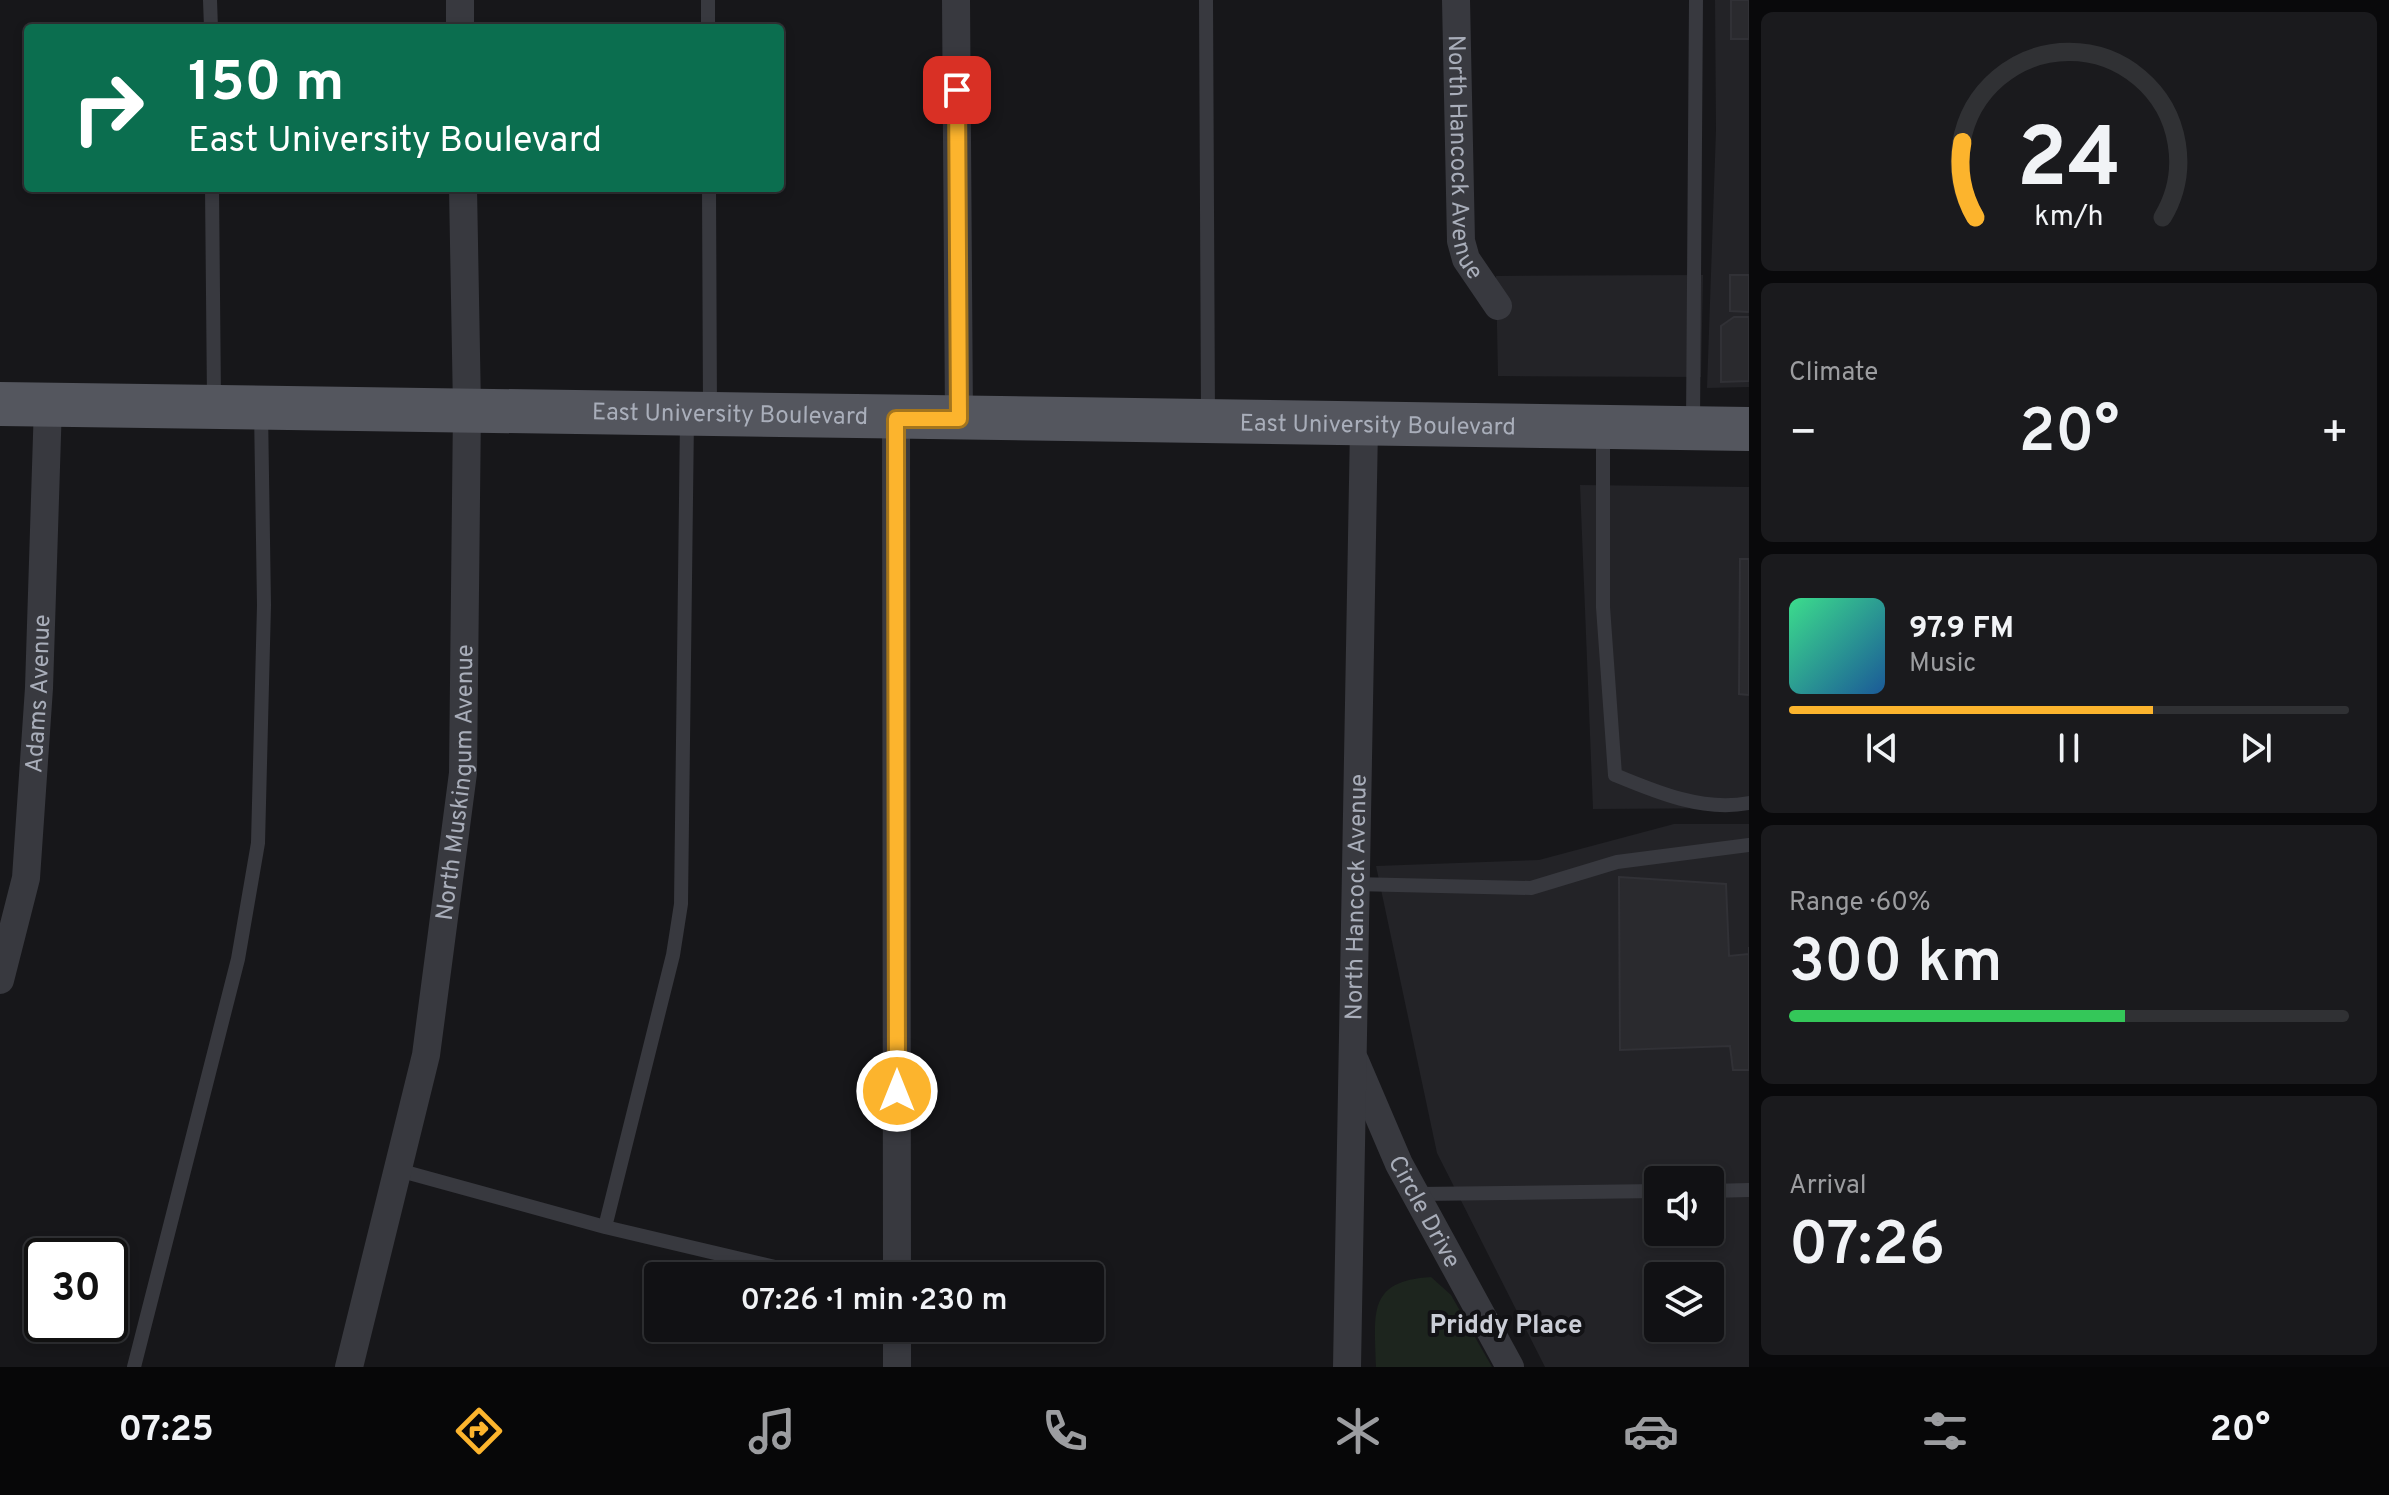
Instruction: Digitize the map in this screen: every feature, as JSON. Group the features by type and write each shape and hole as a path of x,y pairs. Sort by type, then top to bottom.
{"main road":[{"name":"East University Boulevard","path":"0,404 467,408 1364,427 1749,429"}],"street":[{"path":"460,0 460,24"},
{"path":"956,0 959,419"},
{"name":"North Hancock Avenue","path":"1456,0 1461,241 1466,259 1498,306"},
{"name":"North Muskingum Avenue","path":"349,1367 426,1055 463,773 467,408 463,192"},
{"name":"Adams Avenue","path":"0,980 26,878 39,688 48,404"},
{"path":"896,419 897,1262"},
{"name":"North Hancock Avenue","path":"1347,1367 1364,427"},
{"name":"Circle Drive","path":"1351,1050 1399,1164 1510,1367"},
{"path":"897,1342 897,1367"}],"lane":[{"path":"210,0 211,24"},
{"path":"708,0 708,24"},
{"path":"1206,0 1208,424"},
{"path":"1693,428 1696,0"},
{"path":"212,192 214,405"},
{"path":"605,1227 670,969 681,904 709,192"},
{"path":"134,1367 238,959 258,843 264,605 260,406"},
{"path":"1604,427 1603,607 1615,775 1669,797 1734,806 1749,803"},
{"path":"1354,884 1531,888 1617,862 1749,845"},
{"path":"398,1170 605,1227 754,1262"},
{"path":"1724,1191 1749,1190"},
{"path":"1418,1194 1644,1191"}],"shaded area":[{"path":"1715,0 1749,0 1749,387 1707,388 1716,130"},
{"path":"1703,275 1701,377 1498,376 1496,276"},
{"path":"1580,485 1749,487 1749,808 1593,809"},
{"path":"1674,824 1749,824 1749,1367 1545,1367 1437,1153 1376,866 1539,860"},
{"path":"1431,1277 1451,1295 1492,1367 1376,1367 1376,1316 1385,1293 1395,1285"}],"building":[{"path":"1731,0 1749,0 1749,39 1731,39"},
{"path":"1730,275 1749,275 1749,312 1730,311"},
{"path":"1734,317 1749,317 1749,381 1721,382 1721,326"},
{"path":"1740,559 1749,559 1749,695 1739,694"},
{"path":"1619,877 1726,884 1729,956 1749,954 1749,1070 1733,1070 1730,1046 1620,1050"}],"district":[{"name":"Priddy Place","path":"1506,1324"}],"route":[{"path":"897,1091 896,419 959,419 957,90"}]}
